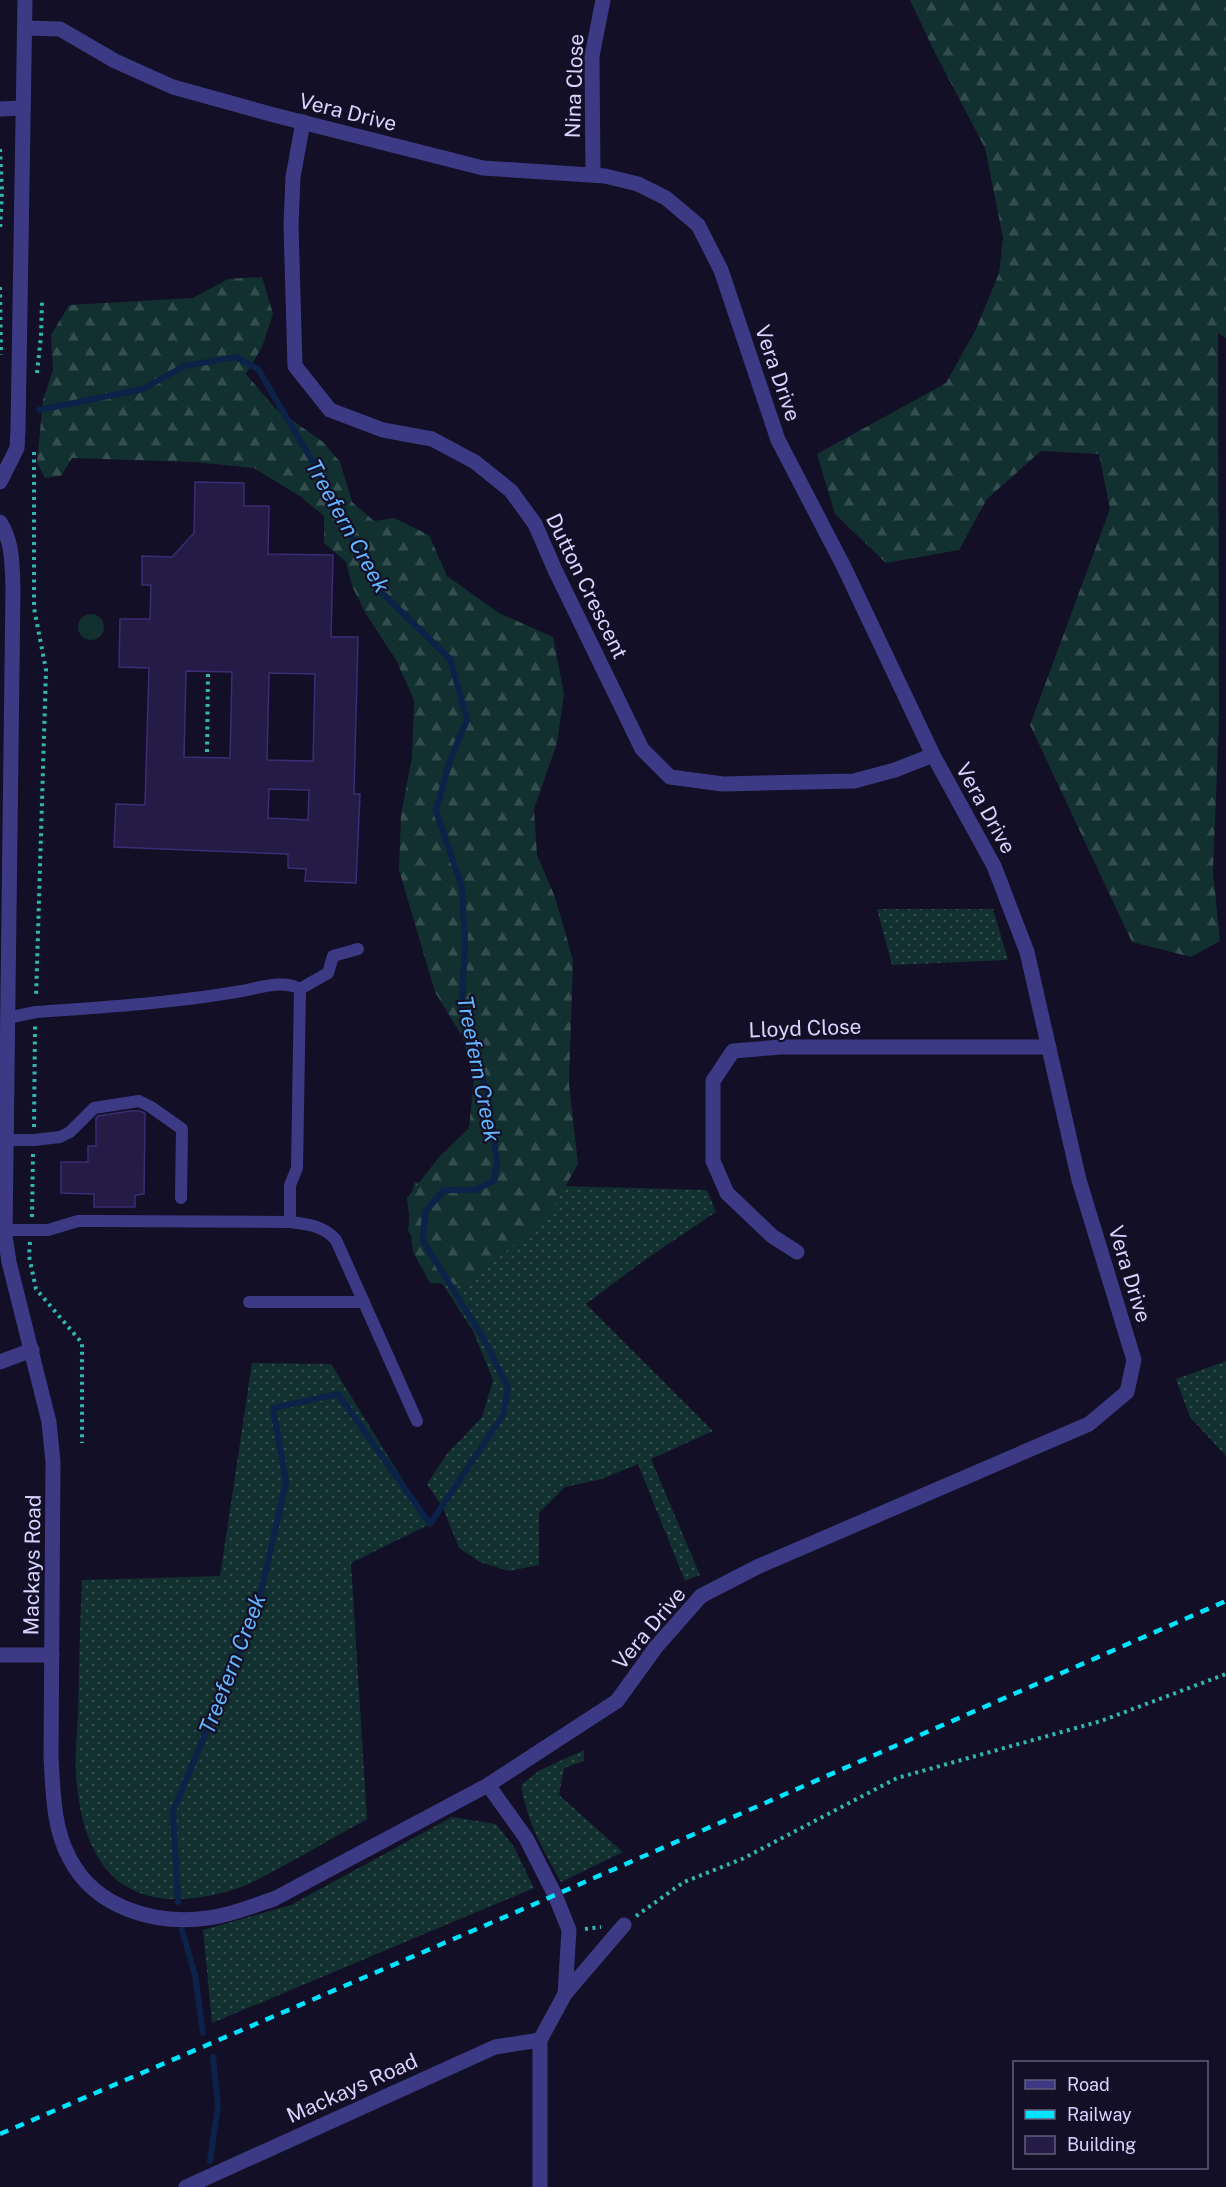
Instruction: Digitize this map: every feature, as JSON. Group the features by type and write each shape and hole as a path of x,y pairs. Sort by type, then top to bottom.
{"street":[{"path":"0,482 17,448 18,430 25,0"},
{"name":"Nina Close","path":"593,175 592,56 603,0"},
{"name":"Vera Drive","path":"25,28 60,28 115,61 174,87 483,168 605,176 638,184 666,198 698,225 721,270 778,440 844,567 933,755 994,866 1027,952 1079,1180 1134,1360 1127,1392 1089,1424 757,1567 701,1596 656,1647 617,1701 488,1785"},
{"path":"0,109 22,108"},
{"name":"Dutton Crescent","path":"303,122 293,177 295,366 330,410 383,430 432,439 475,462 511,491 535,524 642,749 669,777 723,784 854,781 895,770 933,755"},
{"name":"Mackays Road","path":"0,522 7,532 13,588 5,1230 9,1262 50,1422 53,1462 51,1756 53,1791 59,1829 70,1860 90,1886 114,1904 144,1915 176,1920 208,1918 238,1912 274,1899 488,1785"},
{"name":"Lloyd Close","path":"797,1251 772,1236 727,1193 713,1161 713,1082 733,1051 781,1047 1048,1047"},
{"path":"0,1362 32,1350"},
{"path":"0,1655 52,1655"},
{"path":"488,1785 526,1838 555,1895 569,1930 565,1994"},
{"path":"540,2187 540,2040 565,1994 624,1925"},
{"name":"Mackays Road","path":"186,2187 495,2047 540,2040"}],"lane":[{"path":"300,989 328,973 333,956 358,949"},
{"path":"7,1018 36,1012 216,995 277,984 292,984 300,989"},
{"path":"290,1222 290,1185 297,1168 300,989"},
{"path":"6,1140 60,1137 70,1132 94,1108 139,1101 182,1130 181,1198"},
{"path":"5,1230 48,1230 78,1221 290,1222 319,1227 328,1231 336,1240 417,1421"},
{"path":"249,1302 364,1302"}],"path":[{"path":"0,149 2,191 0,231"},
{"path":"36,376 42,302"},
{"path":"34,451 34,608 46,670 29,1256 36,1289 82,1344 82,1443"},
{"path":"207,752 208,673"},
{"path":"569,1930 624,1925 684,1882 742,1858 897,1778 1101,1721 1226,1674"}],"green space":[{"path":"910,0 1226,0 1226,338 1218,333 1219,721 1213,871 1220,941 1191,957 1132,942 1030,725 1110,509 1099,454 1041,451 987,499 959,550 886,563 835,514 817,454 946,383 976,329 999,273 1003,238 985,148"},
{"path":"262,277 273,314 262,347 246,374 275,408 323,442 340,462 352,502 374,521 394,518 429,535 447,576 499,613 553,637 564,694 557,743 534,809 537,855 555,897 573,960 569,1084 578,1164 549,1215 467,1285 430,1283 413,1252 407,1198 440,1156 469,1128 474,1079 462,1036 435,992 399,870 401,815 412,757 414,700 396,660 366,614 352,586 346,562 324,543 324,516 301,497 254,468 194,462 72,458 61,476 45,478 37,463 43,400 53,370 51,335 69,305 193,298 228,279"},
{"path":"91,614 101,617 104,627 101,637 91,640 81,637 78,627 81,617"},
{"path":"877,909 993,909 1008,960 892,965"},
{"path":"414,1182 707,1190 716,1212 646,1259 586,1304 713,1431 651,1459 700,1575 685,1581 638,1464 602,1479 565,1487 539,1513 539,1565 509,1571 480,1562 459,1548 443,1508 427,1484 447,1454 482,1417 493,1380 473,1331 408,1231"},
{"path":"1226,1361 1226,1456 1190,1417 1176,1379"},
{"path":"252,1363 331,1364 430,1524 351,1563 367,1819 244,1886 196,1898 167,1899 143,1894 122,1884 105,1867 92,1846 83,1819 76,1768 82,1580 220,1576"},
{"path":"584,1750 584,1761 564,1768 559,1795 623,1852 561,1882 527,1812 521,1785 540,1770"},
{"path":"452,1817 496,1824 514,1847 534,1888 212,2023 203,1930 291,1905"}],"building":[{"path":"195,482 244,483 244,506 269,506 268,554 333,555 331,637 358,637 354,794 360,794 356,883 305,881 306,869 288,868 288,854 114,847 116,804 145,805 149,668 119,667 120,619 150,619 151,585 142,585 142,556 172,557 194,533","holes":["186,671 232,672 230,758 184,757","269,673 315,674 313,761 267,760","269,789 309,790 308,820 268,818"]},
{"path":"130,1111 145,1113 144,1194 135,1195 135,1207 94,1207 94,1194 61,1193 61,1162 88,1162 88,1146 96,1146 96,1118"}],"waterway":[{"name":"Treefern Creek","path":"39,410 143,389 184,366 236,357 258,369 321,476 377,588 450,659 467,720 450,760 436,811 462,887 465,942 462,1005 488,1097 497,1162 494,1181 475,1190 444,1190 425,1212 423,1241 485,1341 508,1388 503,1415 430,1524 338,1394 273,1408 286,1482 257,1610 173,1811 178,1902"},
{"name":"Treefern Creek","path":"182,1930 195,1975 203,2033"},
{"name":"Treefern Creek","path":"210,2161 218,2106 213,2057"}],"railway":[{"path":"0,2134 514,1913 1226,1601"}]}
